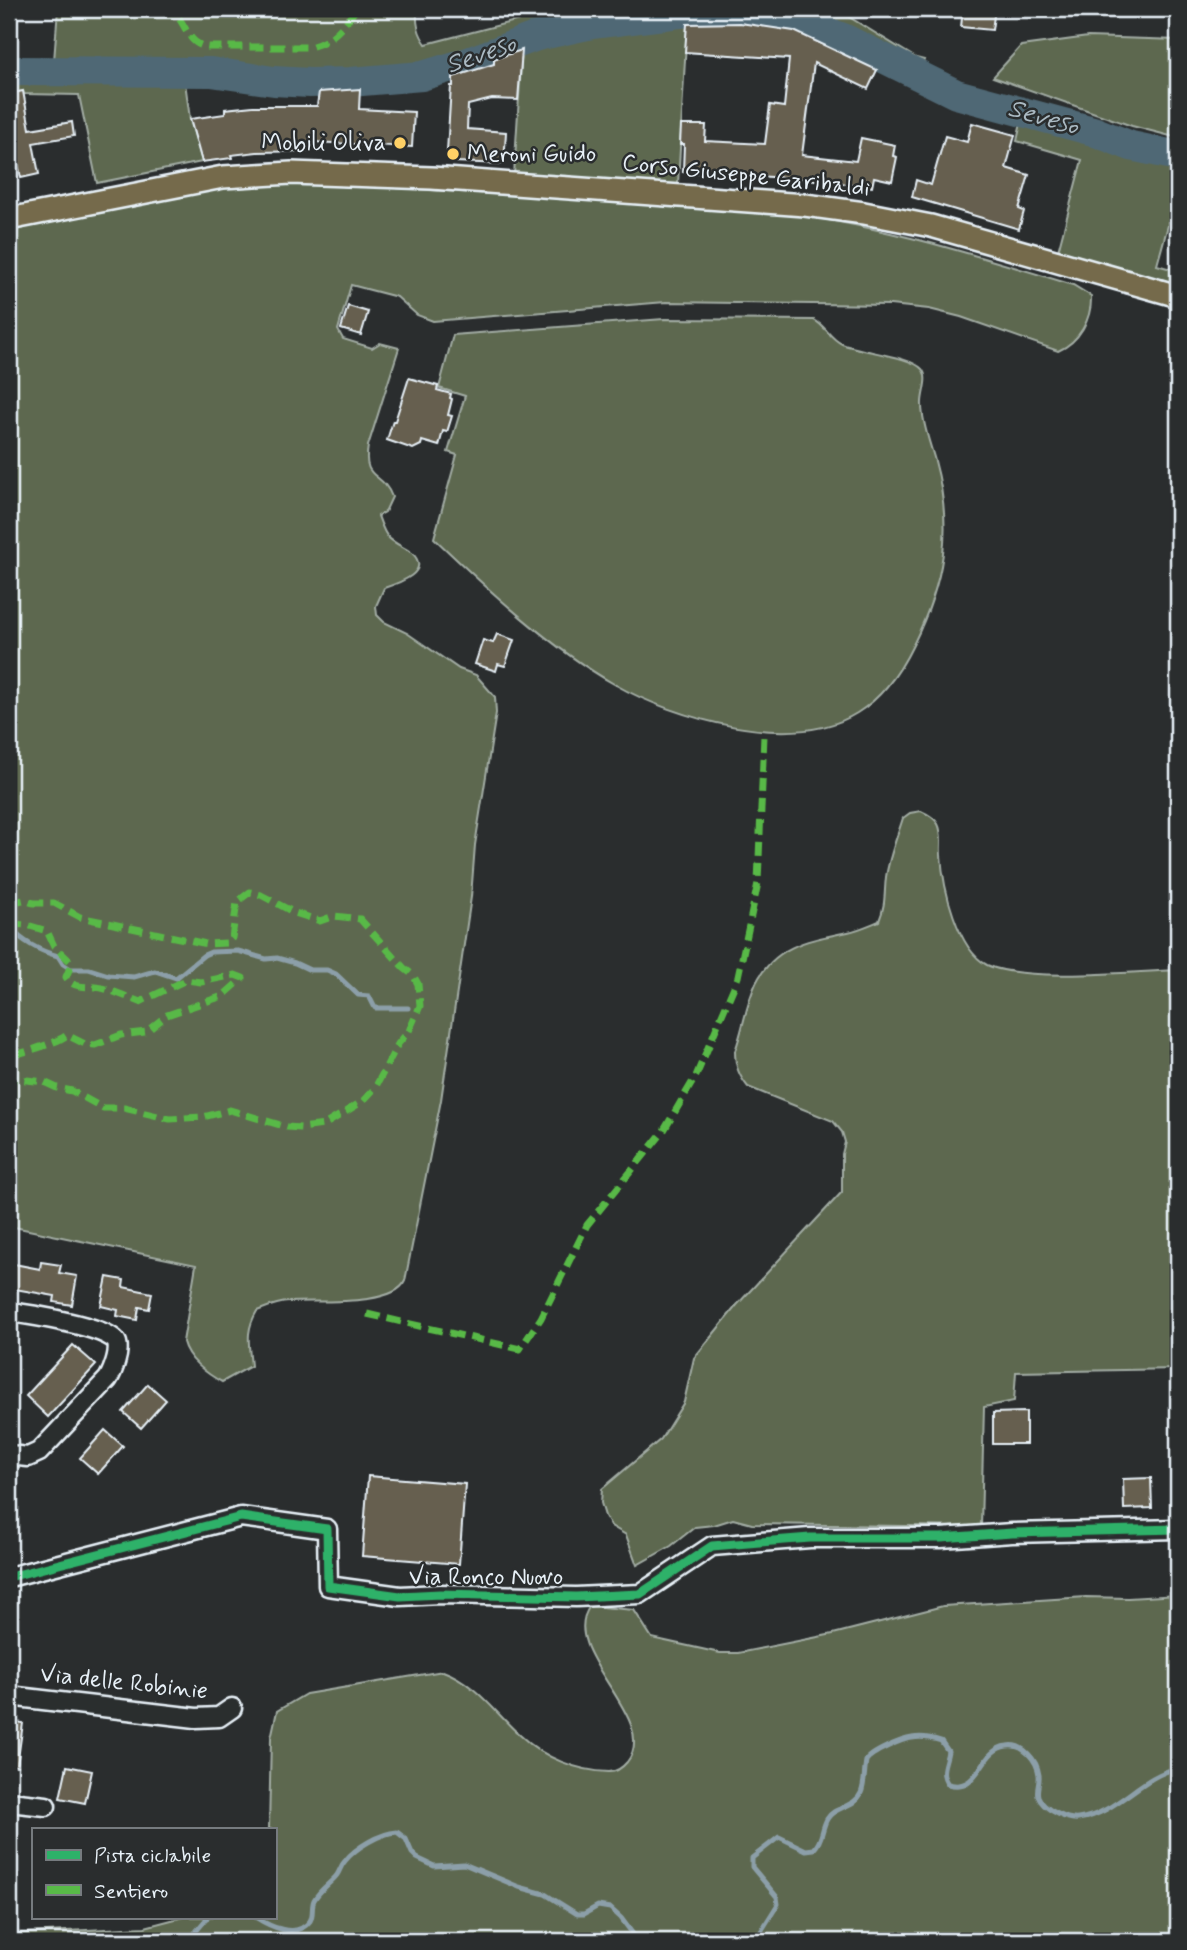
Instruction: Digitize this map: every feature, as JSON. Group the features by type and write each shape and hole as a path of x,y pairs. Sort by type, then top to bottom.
{"main road":[{"name":"Corso Giuseppe Garibaldi","path":"9,219 223,177 256,173 432,178 549,185 805,205 864,213 931,226 1178,296"}],"street":[{"path":"9,1312 68,1322 113,1337 118,1346 110,1376 39,1452 31,1457 9,1455"},
{"name":"Via Ronco Nuovo","path":"9,1577 241,1517 327,1529 328,1586 400,1596 440,1594 552,1597 640,1594 712,1546 810,1538 941,1538 1012,1533 1178,1529"},
{"name":"Via delle Robinie","path":"9,1696 196,1718 219,1717 232,1708"},
{"path":"9,1801 46,1806"}],"green space":[{"path":"58,9 417,9 418,28 426,44 527,18 580,9 625,9 560,19 453,56 413,66 356,73 319,74 206,61 54,61"},
{"path":"796,9 836,9 916,58 924,60 922,66 836,22"},
{"path":"687,24 678,184 514,175 522,50 568,39"},
{"path":"1088,37 1178,40 1178,138 1132,126 993,77 1021,46"},
{"path":"9,81 185,82 190,119 202,162 97,183 79,95 24,94 23,91 9,94"},
{"path":"1021,123 1178,167 1178,189 1157,265 1178,271 1178,286 1058,251 1082,160 1017,141"},
{"path":"256,183 314,183 758,210 799,215 878,230 1073,285 1091,296 1091,305 1087,321 1078,336 1058,351 961,317 929,309 890,305 666,302 433,321 417,315 397,297 351,285 338,330 343,339 372,348 380,343 399,348 368,446 367,457 370,471 383,483 392,497 385,512 378,516 383,530 390,539 412,553 418,566 411,576 384,588 376,606 377,615 459,669 476,675 495,697 496,713 475,845 471,897 441,1100 405,1281 398,1289 370,1299 285,1302 257,1311 249,1331 251,1366 222,1382 193,1360 183,1342 196,1265 9,1226 9,229 200,191"},
{"path":"664,319 814,320 842,344 896,357 916,365 924,373 923,419 941,486 944,510 945,533 939,577 924,622 890,683 866,707 831,725 801,730 768,731 734,727 669,709 639,697 591,670 544,636 497,597 434,538 457,455 448,452 465,396 439,388 453,335"},
{"path":"921,811 933,818 940,828 945,883 960,932 976,957 987,965 1004,970 1052,975 1178,970 1178,1369 1016,1372 1014,1401 984,1407 981,1527 752,1524 733,1519 695,1527 671,1546 637,1565 626,1535 611,1526 605,1516 601,1503 602,1489 661,1439 684,1402 694,1358 737,1305 842,1192 842,1154 845,1142 842,1132 833,1121 748,1087 740,1075 735,1051 756,983 773,960 795,946 879,921 889,862 903,818 910,813"},
{"path":"1178,1595 1178,1941 9,1941 9,1934 145,1927 179,1918 276,1918 276,1828 269,1828 271,1738 277,1711 306,1694 443,1671 476,1691 540,1751 585,1769 609,1772 619,1769 627,1762 634,1745 631,1726 622,1705 586,1644 583,1624 590,1606 634,1610 652,1638 720,1653 738,1653 833,1634 943,1606 1086,1597"}],"building":[{"path":"963,9 995,9 992,30 961,27"},
{"path":"740,23 794,31 877,70 868,89 814,63 802,155 856,161 861,138 895,145 893,156 897,157 892,181 874,177 872,187 807,179 683,172 684,144 680,144 681,125 706,125 705,141 765,144 770,105 784,107 789,59 685,52 687,24"},
{"path":"522,50 518,100 492,99 468,105 467,129 506,132 504,164 455,162 447,152 453,77 494,64 494,59"},
{"path":"360,89 359,109 414,112 412,147 313,142 312,151 257,152 202,162 190,119 225,114 225,109 253,106 317,106 319,92"},
{"path":"23,91 30,129 72,122 74,136 33,143 39,174 21,178 9,120 9,94"},
{"path":"972,123 1015,135 1006,168 1029,175 1019,209 1024,211 1019,229 912,197 916,180 931,185 945,136 967,142"},
{"path":"348,306 368,312 361,335 341,329"},
{"path":"409,378 438,386 437,390 451,394 448,415 452,416 447,432 443,431 439,446 422,441 421,445 413,449 387,440"},
{"path":"497,634 514,640 505,666 498,664 496,671 475,664 483,640 493,643"},
{"path":"41,1262 61,1265 59,1273 77,1276 72,1305 54,1302 55,1296 9,1288 9,1263 40,1269"},
{"path":"107,1277 124,1280 123,1287 152,1293 149,1309 139,1307 137,1320 117,1316 118,1310 101,1306"},
{"path":"73,1345 96,1365 48,1417 26,1396"},
{"path":"148,1384 166,1400 141,1428 123,1412"},
{"path":"1026,1412 1026,1444 993,1444 993,1413"},
{"path":"105,1430 123,1446 98,1474 80,1458"},
{"path":"368,1476 465,1484 459,1564 362,1556"},
{"path":"1151,1478 1152,1508 1124,1509 1123,1479"},
{"path":"9,1721 23,1723 17,1766 9,1765"},
{"path":"67,1766 92,1771 85,1803 60,1798"}],"waterway":[{"name":"Seveso","path":"9,71 211,72 274,81 350,82 422,76 537,36 592,24 704,10 742,11 778,15 843,38 956,94 1093,131 1131,146 1178,156"},
{"path":"9,927 31,945 58,956 63,964 71,969 89,969 108,975 134,977 155,971 176,978 204,955 211,952 238,951 266,959 277,958 310,970 327,970 336,974 358,995 369,996 375,1008 408,1008"},
{"path":"755,1941 778,1904 777,1897 752,1867 752,1858 779,1837 806,1850 814,1849 830,1815 854,1802 861,1793 866,1761 873,1754 894,1744 919,1737 941,1741 948,1751 945,1780 948,1784 959,1785 974,1777 998,1749 1018,1747 1024,1750 1035,1764 1039,1775 1038,1796 1041,1802 1052,1811 1073,1819 1092,1816 1105,1810 1164,1772 1178,1768"},
{"path":"257,1918 282,1930 304,1927 310,1921 316,1896 337,1875 349,1856 376,1838 397,1832 406,1839 417,1858 434,1866 464,1864 519,1887 545,1894 577,1914 584,1914 598,1906 610,1908 638,1941"},
{"path":"188,1941 207,1918"}],"marked path":[{"path":"179,9 170,11 176,15 194,41 208,47 317,45 331,38 356,9"},
{"path":"367,1314 520,1349 541,1318 587,1225 663,1132 696,1076 738,977 758,883 764,735"},
{"path":"9,903 23,900 54,903 80,917 207,944 227,943 232,938 237,902 250,892 295,913 320,921 334,916 360,919 413,975 418,984 420,1006 409,1031 398,1044 375,1088 363,1101 324,1125 287,1127 230,1110 203,1117 170,1119 124,1108 103,1108 72,1091 44,1082 9,1078"},
{"path":"9,924 27,925 47,931 54,946 72,963 66,977 72,983 106,989 140,1002 186,980 201,982 235,975 243,978 223,996 167,1015 146,1032 121,1035 95,1045 85,1044 67,1035 9,1056"}],"cycle path":[{"path":"9,1577 241,1517 327,1529 328,1586 400,1596 440,1594 576,1597 640,1594 712,1546 810,1538 941,1538 1012,1533 1178,1529"}],"place":[{"name":"Mobili Oliva","path":"400,143"},
{"name":"Meroni Guido","path":"453,154"}]}
